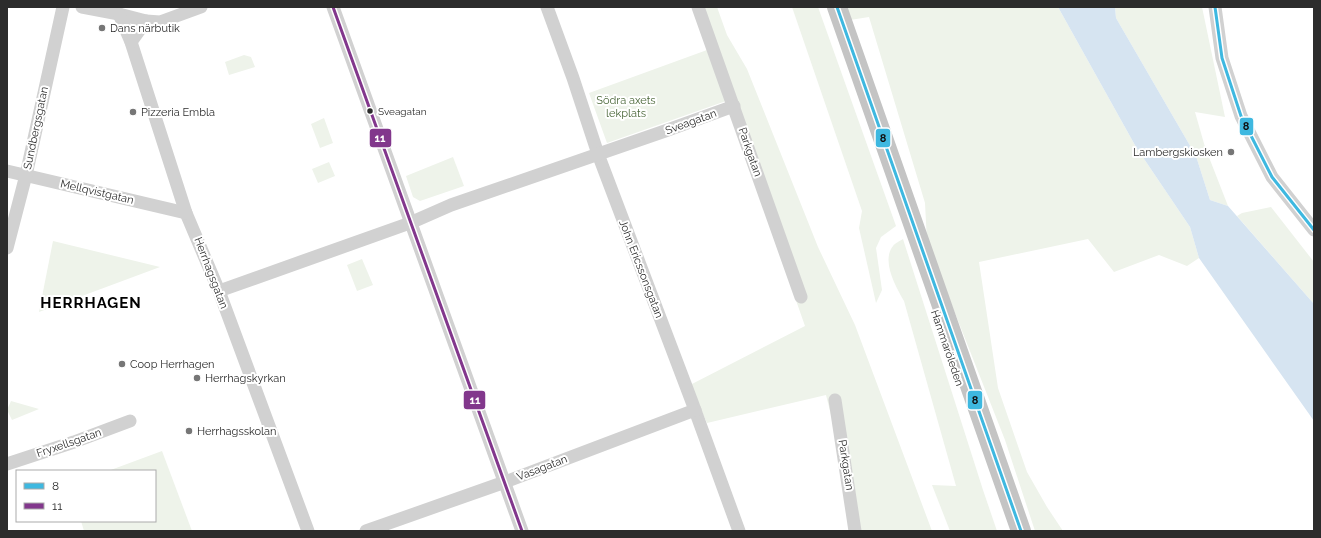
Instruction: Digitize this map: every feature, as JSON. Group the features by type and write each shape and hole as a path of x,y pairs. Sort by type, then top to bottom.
{"main road":[{"name":"Hammaröleden","path":"826,7 903,220 1009,531"},
{"name":"Hammaröleden","path":"837,7 1021,531"}],"street":[{"name":"Sundbergsgatan","path":"7,248 26,175 63,7"},
{"path":"82,7 146,21 160,22 201,7"},
{"path":"333,7 522,531"},
{"name":"John Ericssonsgatan","path":"547,7 573,78 598,154 739,531"},
{"name":"Parkgatan","path":"698,7 801,297"},
{"path":"1215,7 1222,58 1241,116 1272,177 1314,230"},
{"name":"Herrhagsgatan","path":"119,14 131,42 186,213 219,291 308,531"},
{"path":"131,42 146,21"},
{"name":"Sveagatan","path":"219,291 410,223 451,205 734,106"},
{"name":"Mellqvistgatan","path":"7,170 186,213"},
{"name":"Parkgatan","path":"835,400 855,531"},
{"name":"Vasagatan","path":"366,531 505,482 695,410"},
{"name":"Fryxellsgatan","path":"7,464 74,442 130,421"}],"green space":[{"name":"Södra axets lekplats","path":"693,7 717,7 727,35 747,69 818,247 855,325 932,531 860,531 826,395 707,423 690,385 805,326 726,101 607,143 589,93 707,50"},
{"path":"792,7 818,7 896,226 881,237 876,248 882,290 876,303 859,228 862,211"},
{"path":"845,7 1058,7 1136,147 1190,227 1199,258 1187,266 1159,255 1114,272 1088,239 979,262 998,388 1027,472 1063,531 1035,531 1005,440 927,242 925,203 869,17 850,20"},
{"path":"1115,7 1202,7 1225,117 1195,112 1205,147 1228,206 1210,200 1196,156 1116,18"},
{"path":"244,55 251,57 255,67 229,75 225,62"},
{"path":"324,118 333,143 320,148 311,124"},
{"path":"453,157 464,186 420,201 413,197 406,176"},
{"path":"329,162 335,176 318,183 312,169"},
{"path":"1271,207 1314,262 1314,304 1237,216 1242,213"},
{"path":"903,239 997,531 950,531 932,485 956,486 904,301 897,289 889,266 890,252 896,243"},
{"path":"53,241 160,267 39,312"},
{"path":"362,259 373,285 357,291 347,265"},
{"path":"11,401 39,409 12,420 7,410"},
{"path":"162,451 192,531 84,531 81,522 156,522 156,470 111,470"}],"water":[{"path":"1058,7 1115,7 1116,18 1196,156 1210,200 1228,206 1314,304 1314,421 1199,258 1190,227 1136,147"}],"transit line":[{"name":"11","path":"333,7 522,531"},
{"name":"8","path":"837,7 1021,531"},
{"name":"8","path":"1215,7 1222,58 1241,116 1272,177 1314,230"}],"place":[{"name":"Dans närbutik","path":"102,28"},
{"name":"Sveagatan","path":"370,111"},
{"name":"Pizzeria Embla","path":"133,112"},
{"name":"Lambergskiosken","path":"1231,152"},
{"name":"Coop Herrhagen","path":"122,364"},
{"name":"Herrhagskyrkan","path":"197,378"},
{"name":"Herrhagsskolan","path":"189,431"}],"district":[{"name":"HERRHAGEN","path":"91,303"}]}
